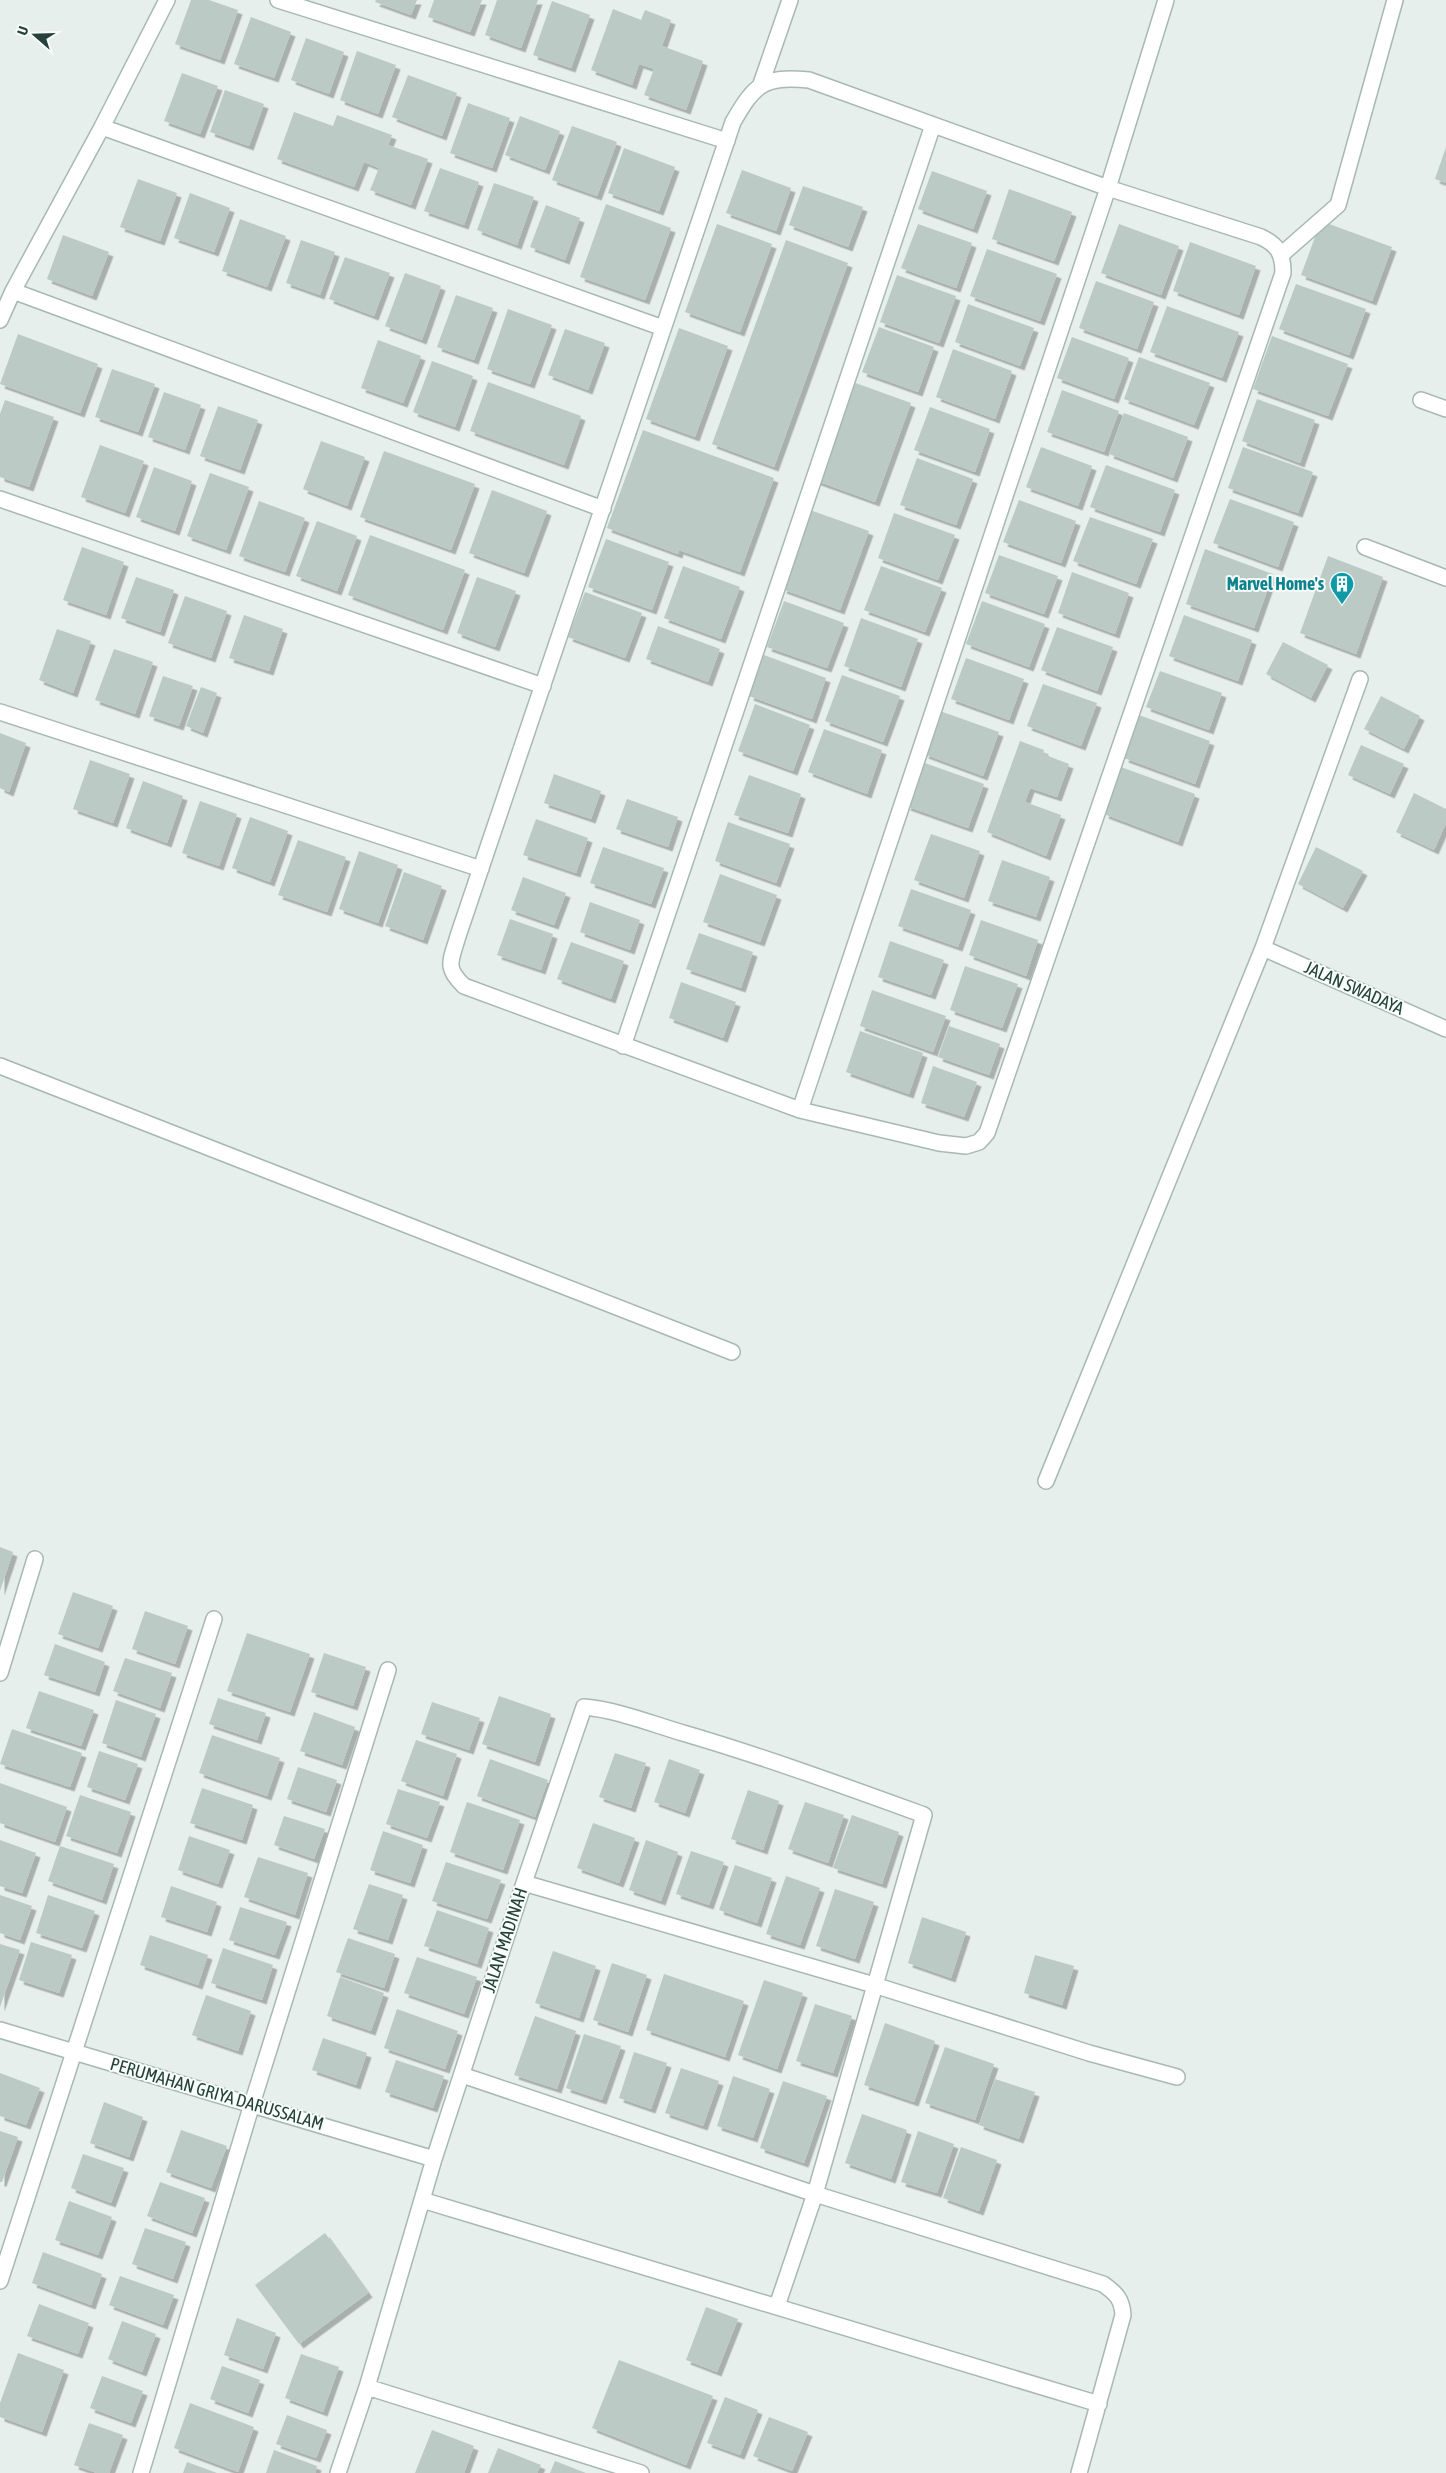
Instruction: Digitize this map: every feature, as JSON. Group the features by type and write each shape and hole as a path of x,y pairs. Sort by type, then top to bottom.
{"street":[{"path":"0,320 13,291 102,127 167,0"},
{"path":"278,0 727,141"},
{"path":"761,84 785,78 808,80 1108,188 1261,237 1273,243 1281,255 1284,273 987,1132 979,1142 966,1146 948,1144 800,1110 464,986 453,975 450,965 733,122 747,98 761,84 790,0"},
{"path":"800,1110 1108,188 1166,0"},
{"path":"1281,255 1338,205 1394,0"},
{"path":"623,1046 933,125"},
{"path":"102,127 663,328"},
{"path":"13,291 603,509"},
{"path":"1421,400 1446,409"},
{"path":"0,499 543,686"},
{"path":"1365,547 1446,578"},
{"path":"1046,1480 1263,948 1360,679"},
{"path":"0,712 481,869"},
{"name":"JALAN SWADAYA","path":"1263,948 1446,1029"},
{"path":"0,1066 732,1352"},
{"path":"0,1673 35,1559"},
{"path":"0,2281 214,1619"},
{"path":"141,2473 252,2104 388,1670"},
{"name":"JALAN MADINAH","path":"338,2473 367,2386 434,2158 524,1882 584,1707 631,1718 841,1784 924,1815 874,1985"},
{"path":"524,1882 874,1985 1089,2053 1177,2077"},
{"path":"777,2306 816,2194 874,1985"},
{"name":"PERUMAHAN GRIYA DARUSSALAM","path":"0,2030 434,2158"},
{"path":"462,2075 816,2194 1103,2284 1118,2295 1123,2315 1079,2473"},
{"path":"422,2200 1099,2404"},
{"path":"367,2386 641,2473"}],"building":[{"path":"191,0 209,0 238,10 220,60 175,44"},
{"path":"376,0 417,0 411,15 375,2"},
{"path":"434,0 482,0 470,32 428,17"},
{"path":"497,0 538,0 521,48 485,35"},
{"path":"552,1 590,15 571,68 533,55"},
{"path":"613,9 641,20 645,10 671,20 662,46 703,61 686,110 644,95 654,69 639,64 632,85 591,70"},
{"path":"251,17 291,32 274,78 234,64"},
{"path":"306,38 344,52 329,94 291,80"},
{"path":"357,51 396,65 378,114 340,100"},
{"path":"182,73 218,86 200,134 164,121"},
{"path":"408,75 457,93 442,136 392,117"},
{"path":"225,90 264,104 249,146 210,132"},
{"path":"468,103 510,118 492,168 450,153"},
{"path":"294,112 333,126 337,115 392,135 388,145 428,159 411,205 370,190 379,168 364,162 354,187 277,159"},
{"path":"520,116 560,131 545,170 505,155"},
{"path":"572,126 617,142 597,196 552,180"},
{"path":"1446,147 1446,183 1435,179"},
{"path":"624,148 675,167 659,211 608,193"},
{"path":"440,168 479,182 464,225 424,211"},
{"path":"742,170 791,188 776,231 726,213"},
{"path":"932,171 987,191 973,229 918,209"},
{"path":"138,179 177,193 160,241 120,227"},
{"path":"494,183 534,197 517,245 477,230"},
{"path":"803,186 863,207 848,247 789,225"},
{"path":"1009,189 1072,212 1054,261 992,239"},
{"path":"190,193 230,208 214,252 174,238"},
{"path":"606,204 671,228 645,300 580,277"},
{"path":"546,205 580,218 565,260 530,247"},
{"path":"240,219 286,236 267,287 222,271"},
{"path":"1321,221 1392,247 1372,301 1301,275"},
{"path":"717,224 772,244 740,332 685,312"},
{"path":"918,224 972,243 956,288 901,268"},
{"path":"1119,224 1179,246 1161,295 1101,273"},
{"path":"63,235 109,252 92,296 47,279"},
{"path":"301,240 335,252 320,295 286,283"},
{"path":"786,240 848,263 774,467 712,444"},
{"path":"1190,242 1256,266 1239,315 1173,291"},
{"path":"987,249 1057,274 1040,321 970,296"},
{"path":"345,257 390,273 374,316 329,299"},
{"path":"405,273 441,286 422,340 385,326"},
{"path":"897,275 956,296 939,343 880,322"},
{"path":"1096,281 1154,302 1137,349 1079,328"},
{"path":"1296,284 1366,309 1349,355 1279,329"},
{"path":"456,295 493,308 474,360 437,347"},
{"path":"968,304 1034,328 1020,366 955,342"},
{"path":"1167,306 1239,332 1222,378 1150,352"},
{"path":"508,309 552,325 530,384 487,369"},
{"path":"879,327 934,347 918,392 862,372"},
{"path":"679,328 728,346 695,437 646,419"},
{"path":"565,329 605,343 588,390 548,375"},
{"path":"18,334 98,364 80,413 0,384"},
{"path":"1272,336 1348,364 1328,416 1253,389"},
{"path":"1072,337 1129,358 1114,399 1057,378"},
{"path":"378,340 421,356 403,403 361,388"},
{"path":"953,349 1012,371 995,419 936,397"},
{"path":"1139,357 1210,383 1194,425 1124,399"},
{"path":"432,361 473,376 455,427 413,412"},
{"path":"112,369 155,384 138,432 95,417"},
{"path":"850,381 911,403 875,502 814,480"},
{"path":"488,382 581,416 564,465 470,431"},
{"path":"1062,390 1119,411 1104,452 1047,432"},
{"path":"164,392 201,405 185,450 148,437"},
{"path":"1257,399 1315,420 1300,463 1242,441"},
{"path":"5,400 54,417 29,487 0,477 0,414"},
{"path":"218,406 258,420 240,470 200,456"},
{"path":"930,407 990,429 975,472 914,450"},
{"path":"1124,413 1188,437 1173,478 1109,454"},
{"path":"643,430 774,478 740,572 679,550 678,554 607,528"},
{"path":"321,441 365,457 347,506 303,489"},
{"path":"100,445 144,461 125,513 81,497"},
{"path":"1041,447 1092,466 1078,506 1026,487"},
{"path":"1243,447 1313,472 1298,513 1228,488"},
{"path":"384,451 475,484 451,550 360,517"},
{"path":"917,458 973,479 956,525 900,505"},
{"path":"1106,465 1175,490 1160,532 1090,507"},
{"path":"154,467 192,481 175,531 136,517"},
{"path":"210,473 249,487 226,550 187,536"},
{"path":"492,490 547,511 524,573 469,553"},
{"path":"1230,499 1294,522 1278,567 1213,543"},
{"path":"1019,500 1076,521 1061,563 1003,542"},
{"path":"259,501 305,518 285,572 239,556"},
{"path":"810,510 869,531 840,610 782,589"},
{"path":"894,513 955,535 938,580 878,558"},
{"path":"1090,517 1153,539 1136,584 1073,561"},
{"path":"317,521 357,536 337,591 296,576"},
{"path":"370,535 465,570 443,630 348,595"},
{"path":"606,539 669,562 652,610 588,587"},
{"path":"82,547 124,562 106,615 63,600"},
{"path":"1205,549 1273,574 1254,628 1186,604"},
{"path":"999,555 1058,576 1044,614 985,593"},
{"name":"Marvel Home's","path":"1328,556 1383,577 1356,654 1300,633"},
{"path":"683,566 740,587 721,639 664,618"},
{"path":"881,566 942,588 925,632 864,610"},
{"path":"1072,572 1129,593 1115,634 1058,613"},
{"path":"136,577 174,590 160,632 121,618"},
{"path":"477,577 516,591 495,647 457,633"},
{"path":"585,592 642,613 625,658 568,637"},
{"path":"185,596 227,611 211,658 168,643"},
{"path":"784,601 844,623 827,668 767,647"},
{"path":"982,601 1045,624 1029,667 966,644"},
{"path":"244,615 283,629 269,671 229,658"},
{"path":"1184,615 1252,640 1238,681 1169,656"},
{"path":"861,618 918,639 901,687 844,666"},
{"path":"658,626 720,649 708,682 646,659"},
{"path":"1057,627 1113,647 1097,691 1041,670"},
{"path":"57,629 91,641 73,693 39,680"},
{"path":"1283,642 1328,665 1311,698 1266,674"},
{"path":"114,649 153,662 135,714 95,700"},
{"path":"764,655 826,678 812,719 749,696"},
{"path":"966,658 1024,679 1009,720 951,699"},
{"path":"1160,671 1222,693 1209,730 1146,707"},
{"path":"842,675 900,696 883,742 825,721"},
{"path":"163,676 193,686 179,726 149,716"},
{"path":"1043,684 1097,703 1081,746 1027,726"},
{"path":"201,687 217,693 203,733 186,726"},
{"path":"1381,696 1420,716 1404,749 1364,729"},
{"path":"755,704 810,725 793,771 738,751"},
{"path":"940,711 999,732 983,776 924,754"},
{"path":"1139,715 1210,741 1195,784 1124,758"},
{"path":"824,729 882,750 867,794 808,772"},
{"path":"0,733 26,743 9,792 0,788"},
{"path":"1020,741 1044,750 1043,754 1069,764 1057,797 1030,788 1025,802 1061,815 1046,856 987,832"},
{"path":"1361,745 1404,764 1390,794 1348,775"},
{"path":"90,760 130,774 113,823 73,809"},
{"path":"922,762 984,784 968,828 906,806"},
{"path":"1121,767 1195,794 1178,842 1104,814"},
{"path":"554,774 601,791 591,819 544,803"},
{"path":"749,775 801,794 788,833 734,815"},
{"path":"143,781 183,796 167,843 126,828"},
{"path":"1414,793 1446,809 1446,823 1434,850 1396,832"},
{"path":"627,799 678,817 668,847 616,829"},
{"path":"200,801 237,814 219,866 182,853"},
{"path":"250,817 288,831 270,882 232,868"},
{"path":"536,819 588,838 576,873 523,855"},
{"path":"728,822 790,844 776,883 715,861"},
{"path":"931,834 980,851 964,898 914,880"},
{"path":"298,840 346,857 327,912 278,895"},
{"path":"603,847 664,868 651,904 590,883"},
{"path":"1316,847 1363,871 1343,908 1298,884"},
{"path":"359,851 398,865 378,923 339,909"},
{"path":"1002,860 1050,877 1036,917 988,901"},
{"path":"404,872 442,886 423,940 385,926"},
{"path":"720,874 777,895 760,942 703,922"},
{"path":"523,877 566,893 554,925 511,910"},
{"path":"911,889 971,910 958,947 898,926"},
{"path":"590,902 640,920 630,950 580,932"},
{"path":"510,919 553,934 541,970 497,955"},
{"path":"981,920 1038,940 1026,976 969,955"},
{"path":"699,933 753,952 741,988 686,969"},
{"path":"890,941 944,960 931,995 878,977"},
{"path":"571,942 624,961 611,999 557,979"},
{"path":"965,966 1018,984 1002,1028 950,1010"},
{"path":"681,982 736,1002 723,1038 669,1018"},
{"path":"872,990 946,1016 933,1052 860,1026"},
{"path":"949,1026 1000,1044 989,1075 938,1057"},
{"path":"860,1031 923,1053 909,1094 846,1072"},
{"path":"933,1066 977,1082 964,1117 921,1103"},
{"path":"0,1547 13,1552 0,1591"},
{"path":"73,1592 113,1606 98,1648 58,1634"},
{"path":"145,1611 188,1626 175,1664 132,1649"},
{"path":"247,1633 310,1654 290,1712 227,1691"},
{"path":"55,1644 105,1662 95,1692 44,1675"},
{"path":"324,1653 366,1667 353,1706 311,1692"},
{"path":"125,1658 172,1673 160,1708 113,1691"},
{"path":"39,1691 94,1710 81,1746 26,1728"},
{"path":"499,1696 551,1714 535,1762 482,1744"},
{"path":"218,1698 266,1713 257,1740 209,1724"},
{"path":"116,1700 156,1714 141,1757 102,1743"},
{"path":"432,1702 480,1718 469,1750 421,1734"},
{"path":"314,1712 355,1727 342,1765 300,1751"},
{"path":"12,1729 82,1753 70,1787 0,1764"},
{"path":"212,1735 280,1758 267,1796 199,1773"},
{"path":"416,1740 457,1754 443,1796 401,1781"},
{"path":"99,1751 138,1764 125,1800 87,1787"},
{"path":"615,1753 646,1763 631,1808 599,1797"},
{"path":"490,1759 548,1780 535,1817 477,1796"},
{"path":"669,1759 700,1770 685,1813 654,1802"},
{"path":"298,1767 337,1780 326,1812 287,1799"},
{"path":"0,1783 67,1807 55,1842 0,1823"},
{"path":"202,1788 253,1805 242,1840 190,1823"},
{"path":"398,1789 440,1802 427,1838 386,1824"},
{"path":"748,1790 779,1801 763,1850 731,1839"},
{"path":"80,1795 131,1812 117,1853 66,1836"},
{"path":"467,1802 520,1820 503,1870 450,1852"},
{"path":"805,1802 844,1815 828,1863 788,1849"},
{"path":"852,1815 899,1832 882,1884 833,1868"},
{"path":"284,1816 325,1829 314,1859 274,1845"},
{"path":"593,1823 635,1838 619,1883 577,1868"},
{"path":"383,1831 423,1845 410,1883 370,1870"},
{"path":"189,1836 230,1850 218,1884 178,1870"},
{"path":"0,1840 36,1853 22,1893 0,1886"},
{"path":"646,1840 678,1852 661,1901 629,1890"},
{"path":"60,1846 114,1864 102,1900 48,1881"},
{"path":"691,1851 724,1862 709,1905 676,1894"},
{"path":"258,1857 308,1873 295,1915 244,1897"},
{"path":"446,1862 501,1880 487,1919 432,1901"},
{"path":"735,1865 772,1878 757,1923 719,1910"},
{"path":"786,1876 820,1888 800,1945 766,1934"},
{"path":"369,1884 403,1895 388,1940 353,1929"},
{"path":"171,1886 217,1902 207,1932 161,1917"},
{"path":"835,1889 874,1902 855,1959 816,1946"},
{"path":"0,1895 32,1906 20,1940 0,1933"},
{"path":"48,1895 95,1911 82,1948 36,1933"},
{"path":"240,1907 287,1922 275,1955 229,1940"},
{"path":"437,1910 489,1928 477,1964 424,1946"},
{"path":"922,1917 966,1932 951,1978 908,1963"},
{"path":"150,1935 208,1955 198,1985 140,1965"},
{"path":"348,1938 395,1954 384,1988 336,1972"},
{"path":"31,1942 72,1955 59,1993 19,1980"},
{"path":"0,1944 20,1950 0,2007"},
{"path":"223,1948 273,1965 262,2000 211,1983"},
{"path":"553,1951 596,1966 579,2018 535,2003"},
{"path":"1035,1955 1074,1966 1062,2005 1024,1993"},
{"path":"417,1957 477,1977 464,2014 404,1993"},
{"path":"612,1963 647,1975 628,2032 593,2020"},
{"path":"664,1974 744,2001 725,2057 646,2030"},
{"path":"340,1977 384,1993 371,2031 327,2016"},
{"path":"764,1980 803,1993 777,2069 738,2055"},
{"path":"206,1995 251,2011 238,2051 192,2035"},
{"path":"815,2004 852,2016 833,2073 796,2061"},
{"path":"397,2009 458,2031 445,2069 384,2048"},
{"path":"535,2016 576,2031 557,2089 514,2075"},
{"path":"885,2023 935,2041 914,2102 864,2085"},
{"path":"584,2034 621,2046 602,2100 566,2088"},
{"path":"323,2038 367,2053 356,2085 312,2070"},
{"path":"945,2047 994,2064 975,2120 925,2103"},
{"path":"634,2052 667,2063 651,2109 619,2098"},
{"path":"396,2060 444,2076 433,2108 385,2092"},
{"path":"681,2068 719,2081 703,2126 665,2113"},
{"path":"0,2073 40,2088 26,2125 0,2116"},
{"path":"733,2076 770,2089 753,2138 717,2126"},
{"path":"995,2079 1035,2092 1019,2139 979,2125"},
{"path":"783,2081 827,2096 804,2163 760,2148"},
{"path":"104,2102 143,2117 129,2157 90,2143"},
{"path":"862,2114 907,2130 891,2179 845,2163"},
{"path":"181,2130 227,2146 211,2188 166,2172"},
{"path":"0,2131 18,2137 2,2182 0,2182"},
{"path":"918,2131 954,2144 937,2193 901,2182"},
{"path":"961,2147 997,2160 979,2211 943,2198"},
{"path":"83,2154 124,2168 111,2203 71,2188"},
{"path":"160,2182 205,2198 192,2233 147,2216"},
{"path":"69,2201 112,2217 98,2255 55,2240"},
{"path":"145,2228 186,2242 173,2279 132,2264"},
{"path":"325,2233 368,2293 299,2344 255,2285"},
{"path":"43,2252 102,2274 91,2305 32,2283"},
{"path":"120,2276 174,2295 163,2325 109,2305"},
{"path":"39,2304 89,2323 78,2354 27,2336"},
{"path":"706,2307 738,2319 717,2372 686,2360"},
{"path":"237,2318 276,2333 263,2369 224,2355"},
{"path":"122,2321 156,2334 142,2372 108,2359"},
{"path":"18,2353 64,2370 42,2432 0,2417 0,2403"},
{"path":"301,2354 339,2367 323,2412 285,2398"},
{"path":"619,2360 713,2396 686,2465 592,2428"},
{"path":"222,2366 260,2380 248,2413 210,2399"},
{"path":"102,2376 143,2391 131,2423 90,2408"},
{"path":"725,2397 758,2410 740,2455 707,2443"},
{"path":"190,2403 254,2427 238,2472 174,2448"},
{"path":"287,2415 327,2430 316,2458 276,2444"},
{"path":"769,2417 808,2432 792,2471 753,2456"},
{"path":"89,2423 123,2435 109,2473 97,2473 74,2465"},
{"path":"432,2430 474,2446 464,2473 415,2473"},
{"path":"498,2448 541,2465 537,2473 488,2473"},
{"path":"274,2450 317,2466 315,2473 266,2473"},
{"path":"555,2461 586,2473 550,2473"},
{"path":"187,2462 217,2473 183,2473"}],"place":[{"name":"Marvel Home's","path":"1342,605"}]}
